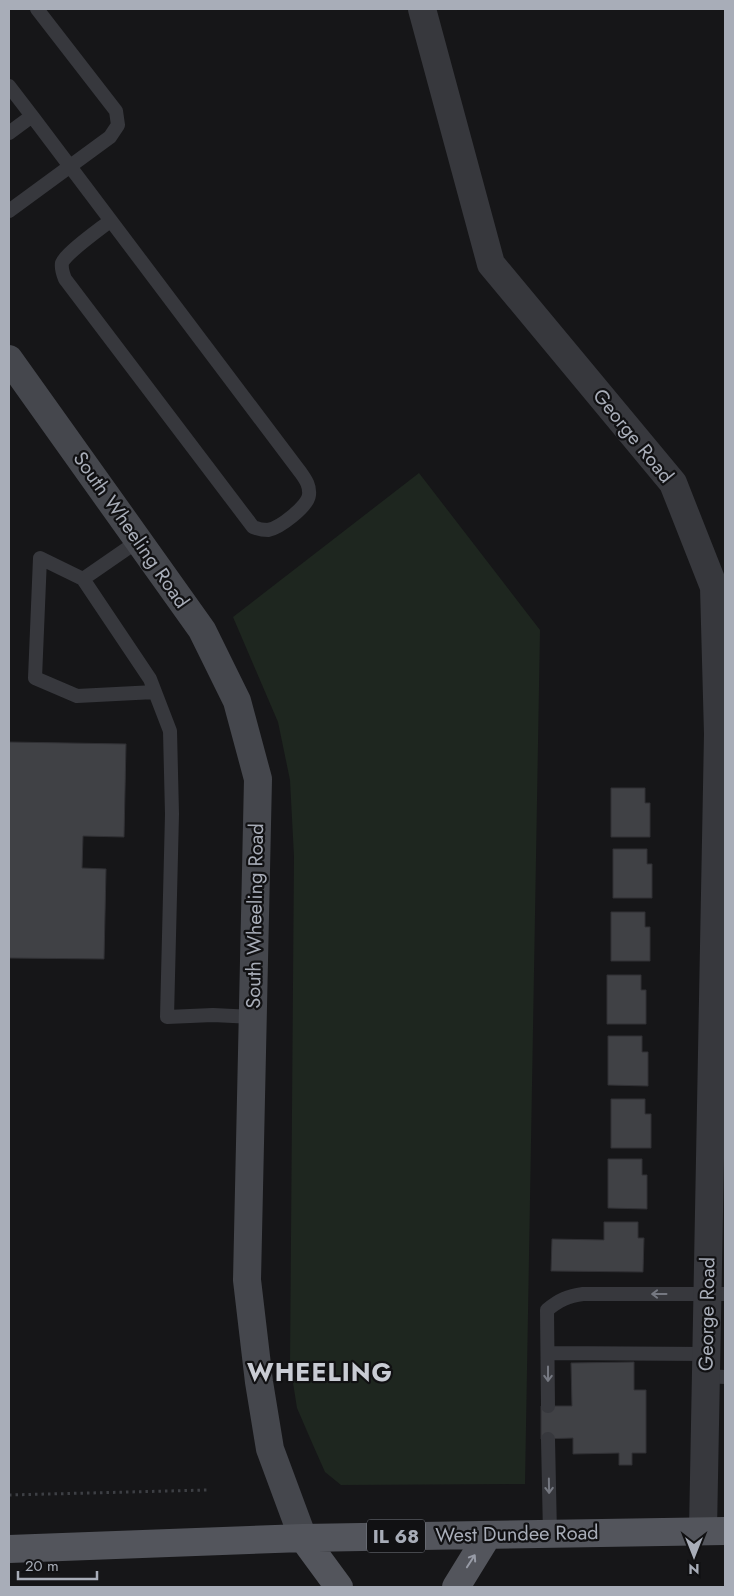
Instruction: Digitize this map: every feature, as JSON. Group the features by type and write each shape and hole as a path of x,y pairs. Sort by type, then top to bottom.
{"main road":[{"name":"South Wheeling Road","path":"9,359 202,630 237,701 258,778 247,1280 259,1382 270,1449 303,1538"},
{"name":"West Dundee Road","path":"9,1549 303,1538 714,1531"},
{"path":"456,1587 488,1535"},
{"path":"303,1538 339,1587"}],"street":[{"name":"George Road","path":"422,9 491,264 673,483 714,587 722,734 717,1294 713,1369 714,1531"}],"lane":[{"path":"9,211 110,137 118,125 116,111 37,9"},
{"path":"9,86 307,482 310,492 308,500 302,508 278,526 262,530 253,527 65,279 62,263 69,254 110,221"},
{"path":"9,133 32,116"},
{"path":"83,579 138,541"},
{"path":"155,692 77,696 35,678 40,558 83,579 150,678 170,731 172,814 167,1017 253,1017"},
{"path":"548,1406 547,1310 557,1302 568,1296 583,1294 717,1294"},
{"path":"548,1353 713,1369"},
{"path":"548,1438 550,1534"}],"path":[{"path":"9,1496 208,1490"}],"shaded area":[{"path":"419,473 540,630 525,1484 341,1485 325,1472 297,1408 290,1364 294,856 290,780 278,722 233,617"}],"building":[{"path":"9,742 126,744 124,837 83,836 82,868 106,869 104,959 9,958"},
{"path":"611,788 645,788 645,803 650,803 650,837 611,837"},
{"path":"613,849 647,849 647,864 652,864 652,898 613,898"},
{"path":"611,912 645,912 645,927 650,927 650,961 611,961"},
{"path":"607,975 641,975 641,990 646,990 646,1024 607,1024"},
{"path":"608,1036 642,1036 642,1052 648,1052 648,1086 608,1085"},
{"path":"611,1099 645,1099 645,1114 651,1114 651,1148 611,1148"},
{"path":"608,1159 642,1159 642,1175 647,1175 647,1209 608,1208"},
{"path":"604,1222 638,1222 638,1238 644,1238 643,1272 551,1271 552,1239 604,1240"},
{"path":"634,1362 634,1390 646,1390 646,1453 632,1453 632,1465 619,1465 619,1453 573,1454 573,1438 541,1439 541,1406 572,1406 571,1363"}],"district":[{"name":"WHEELING","path":"320,1372"}]}
